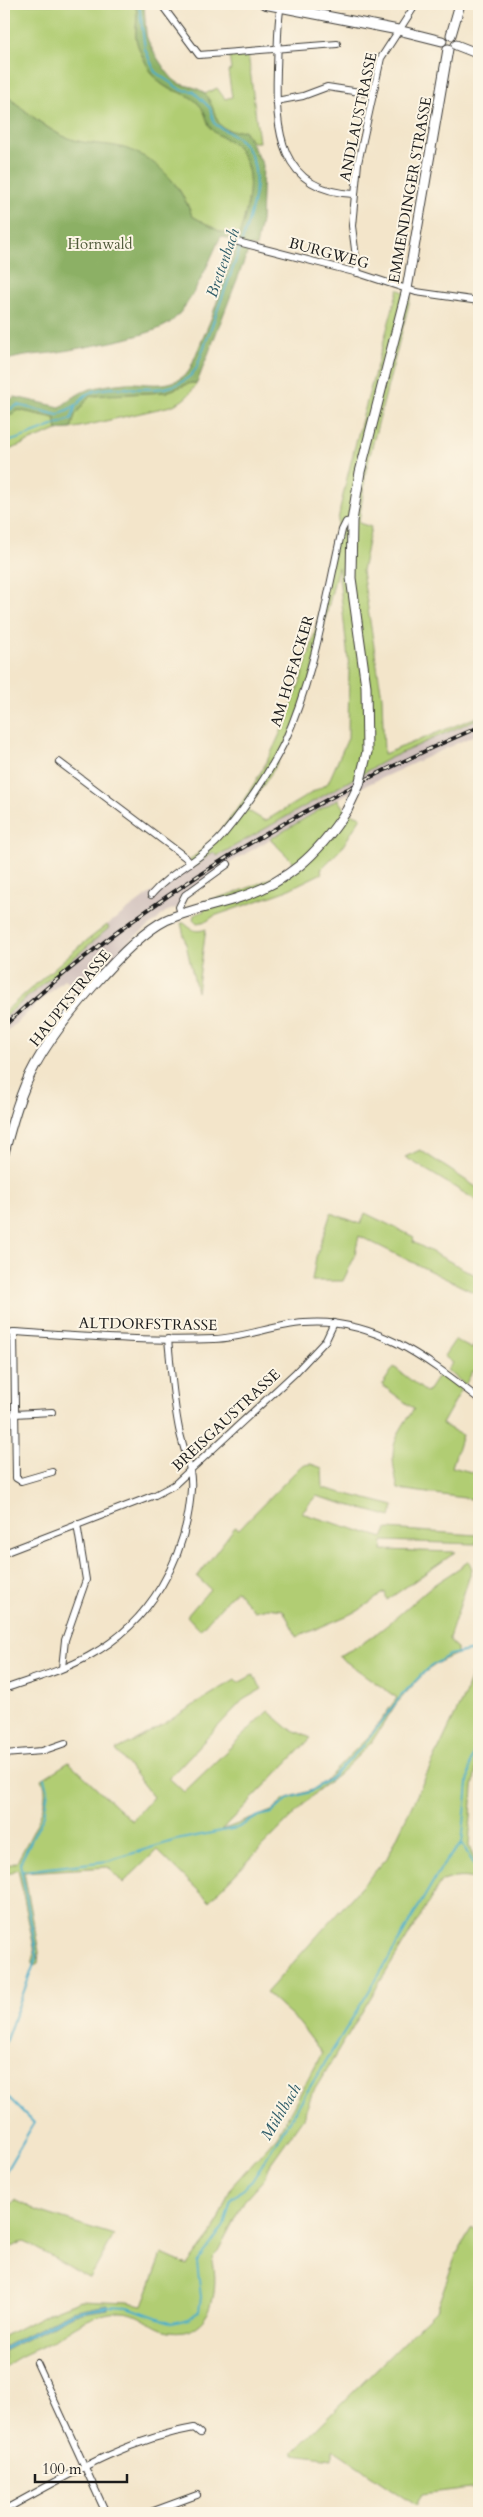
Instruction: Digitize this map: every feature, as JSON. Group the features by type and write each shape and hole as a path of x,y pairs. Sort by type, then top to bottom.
{"main road":[{"path":"264,4 398,30 442,41"},
{"path":"451,35 460,4"},
{"path":"442,41 445,36 451,35 456,38 452,47"},
{"path":"442,41 444,47 452,47 479,54"},
{"name":"EMMENDINGER STRASSE","path":"352,521 360,472 407,289 452,47"},
{"name":"HAUPTSTRASSE","path":"4,1154 26,1082 35,1064 89,992 137,941 161,923 180,914 253,893 275,883 299,868 330,837 347,810 358,785 368,752 367,695 351,578 352,521"}],"street":[{"path":"161,4 199,55 338,44"},
{"name":"ANDLAUSTRASSE","path":"358,273 352,226 358,163 381,58 416,4"},
{"path":"281,6 276,101 282,138 296,170 304,178 319,188 334,193 354,194"},
{"path":"276,101 303,96 327,87 373,94"},
{"name":"BURGWEG","path":"241,243 358,273 416,292 479,301"},
{"name":"AM HOFACKER","path":"151,895 190,863 207,852 238,817 257,789 284,742 313,654 342,530 346,522 352,521"},
{"path":"59,762 190,863"},
{"path":"180,914 179,907 185,894 228,864"},
{"name":"ALTDORFSTRASSE","path":"4,1334 14,1332 168,1339 216,1339 304,1323 334,1323 357,1326 406,1346 479,1399"},
{"name":"BREISGAUSTRASSE","path":"4,1553 155,1495 174,1485 296,1373 326,1340 334,1323"},
{"path":"14,1332 14,1414 17,1481 52,1472"},
{"path":"4,1689 62,1668 111,1644 145,1611 171,1571 180,1546 192,1488 173,1397 168,1339"},
{"path":"14,1414 52,1412"},
{"path":"62,1668 65,1640 86,1580 77,1524"},
{"path":"4,1754 42,1751 65,1743"},
{"path":"37,2363 106,2513"},
{"path":"4,2512 84,2466 141,2441 166,2433 194,2428 200,2433"},
{"path":"148,2513 197,2495"}],"shaded area":[{"path":"479,718 479,733 345,795 228,864 185,895 179,907 165,912 132,939 82,995 65,979 4,1034 4,1017 17,1005 108,928 107,925 149,894 170,883 168,880 190,863 194,867 213,852 216,856 388,759"}],"green space":[{"path":"4,4 135,4 137,12 137,43 143,58 154,76 163,85 188,96 198,103 213,131 235,145 247,166 249,178 248,201 239,236 221,232 192,216 182,195 171,180 158,168 127,154 62,136 4,94"},
{"name":"Hornwald","path":"135,4 144,4 147,39 167,72 177,82 205,94 221,126 233,131 244,130 263,165 261,221 256,247 250,246 197,383 191,383 166,392 90,396 75,415 71,429 57,430 55,418 18,410 4,419 4,403 15,397 60,407 78,394 94,388 126,383 167,383 182,377 189,371 211,319 238,242 221,236 205,271 184,308 168,324 159,329 118,341 4,361 4,94 45,126 63,136 77,141 124,148 147,158 174,183 192,216 221,232 239,236 248,201 249,177 247,166 235,145 213,131 198,103 188,96 168,88 154,76 143,58 137,43 137,12"},
{"path":"248,53 259,142 252,142 244,130 234,132 220,126 205,94 217,88 225,99 232,97 228,71 231,70 229,55"},
{"path":"398,289 411,296 366,470 359,523 371,527 362,571 382,697 384,754 479,716 479,718 388,759 217,856 213,852 194,867 189,861 217,834 241,803 262,769 280,734 295,696 318,620 347,477","holes":["338,567 349,668 348,738 328,783 265,821 247,810 274,769 295,725 310,681"]},
{"path":"191,383 197,383 192,391 180,402 171,406 71,429 75,415 90,396 166,392"},
{"path":"18,410 55,418 57,430 4,452 4,419"},
{"path":"338,799 347,811 361,817 341,849 321,869 322,873 283,892 214,916 207,921 197,923 193,919 194,915 204,911 202,902 250,887 273,877 295,864 270,839"},
{"path":"181,923 194,930 206,929 197,992"},
{"path":"107,925 109,928 4,1017 4,1012 76,949"},
{"path":"420,1150 479,1189 479,1202 405,1157"},
{"path":"331,1213 361,1224 365,1213 414,1237 413,1242 479,1277 479,1295 359,1236 354,1258 343,1281 312,1281 316,1257"},
{"path":"479,1334 479,1375 473,1371 465,1385 447,1370 453,1363 444,1356 455,1340 472,1349"},
{"path":"394,1367 427,1393 440,1373 462,1389 442,1424 462,1435 452,1467 479,1474 479,1500 398,1489 393,1464 394,1446 396,1438 414,1409 382,1385"},
{"path":"311,1464 322,1468 323,1488 394,1506 391,1517 316,1496 301,1513 383,1538 387,1529 477,1535 476,1544 383,1541 382,1550 456,1552 387,1600 385,1592 358,1611 297,1637 283,1610 268,1608 254,1611 236,1590 200,1630 187,1616 210,1589 197,1577 235,1527 239,1529 302,1465"},
{"path":"469,1561 472,1569 449,1638 450,1642 457,1648 457,1654 441,1661 425,1672 396,1704 371,1743 339,1774 317,1791 209,1901 157,1850 123,1883 108,1867 24,1872 39,1952 38,1964 34,1966 32,1964 35,1953 18,1869 4,1876 4,1867 17,1862 38,1821 45,1799 45,1788 42,1779 69,1762 132,1821 153,1797 116,1750 162,1725 235,1680 238,1683 253,1675 262,1689 243,1700 169,1778 184,1792 268,1711 288,1728 311,1738 222,1830 274,1810 284,1799 312,1790 324,1782 371,1734 397,1698 338,1656 375,1635 428,1589"},
{"path":"479,1650 479,1751 473,1788 469,1846 479,1871 479,1882 470,1878 460,1878 441,1882 312,2094 303,2118 268,2167 264,2179 244,2201 218,2251 212,2257 215,2283 214,2296 204,2319 195,2327 184,2331 169,2331 156,2327 127,2312 100,2315 83,2322 4,2368 4,2336 50,2312 81,2300 127,2302 143,2305 162,2254 187,2265 214,2230 231,2187 277,2136 322,2053 299,2023 266,1993 387,1858 465,1694"},
{"path":"15,2200 38,2211 114,2235 90,2278 23,2241 4,2251 4,2213"},
{"path":"472,2227 479,2233 479,2487 422,2494 416,2506 332,2449 332,2459 294,2454 294,2451 436,2310 456,2255"}],"water":[{"path":"107,2304 107,2309 75,2314 4,2351 4,2347 72,2311"}],"waterway":[{"name":"Brettenbach","path":"139,4 145,49 155,72 181,90 193,91 210,108 214,123 239,139 250,153 256,177 255,190 250,217 242,241"},
{"name":"Brettenbach","path":"4,412 18,405 58,415 78,404 87,394 102,389 160,388 174,386 186,380 196,369 241,246"},
{"path":"4,443 71,419 76,405"},
{"path":"4,1049 8,1052"},
{"path":"22,1871 108,1861 176,1840 237,1828 259,1816 272,1813 289,1798 310,1792 331,1778 364,1745 401,1696 427,1669 449,1655 479,1649"},
{"name":"Mühlbach","path":"106,2306 128,2307 172,2323 189,2319 199,2311 201,2297 197,2263 224,2226 231,2199 252,2181 379,1975 444,1863 462,1843 470,1764 479,1734"},
{"path":"4,2045 37,1956 20,1863 44,1815 48,1790 45,1778"},
{"path":"462,1843 479,1874"},
{"path":"4,2093 34,2123 4,2174"}],"railway":[{"path":"4,1026 112,936 169,895 229,856 290,820 352,787 479,727"}]}
